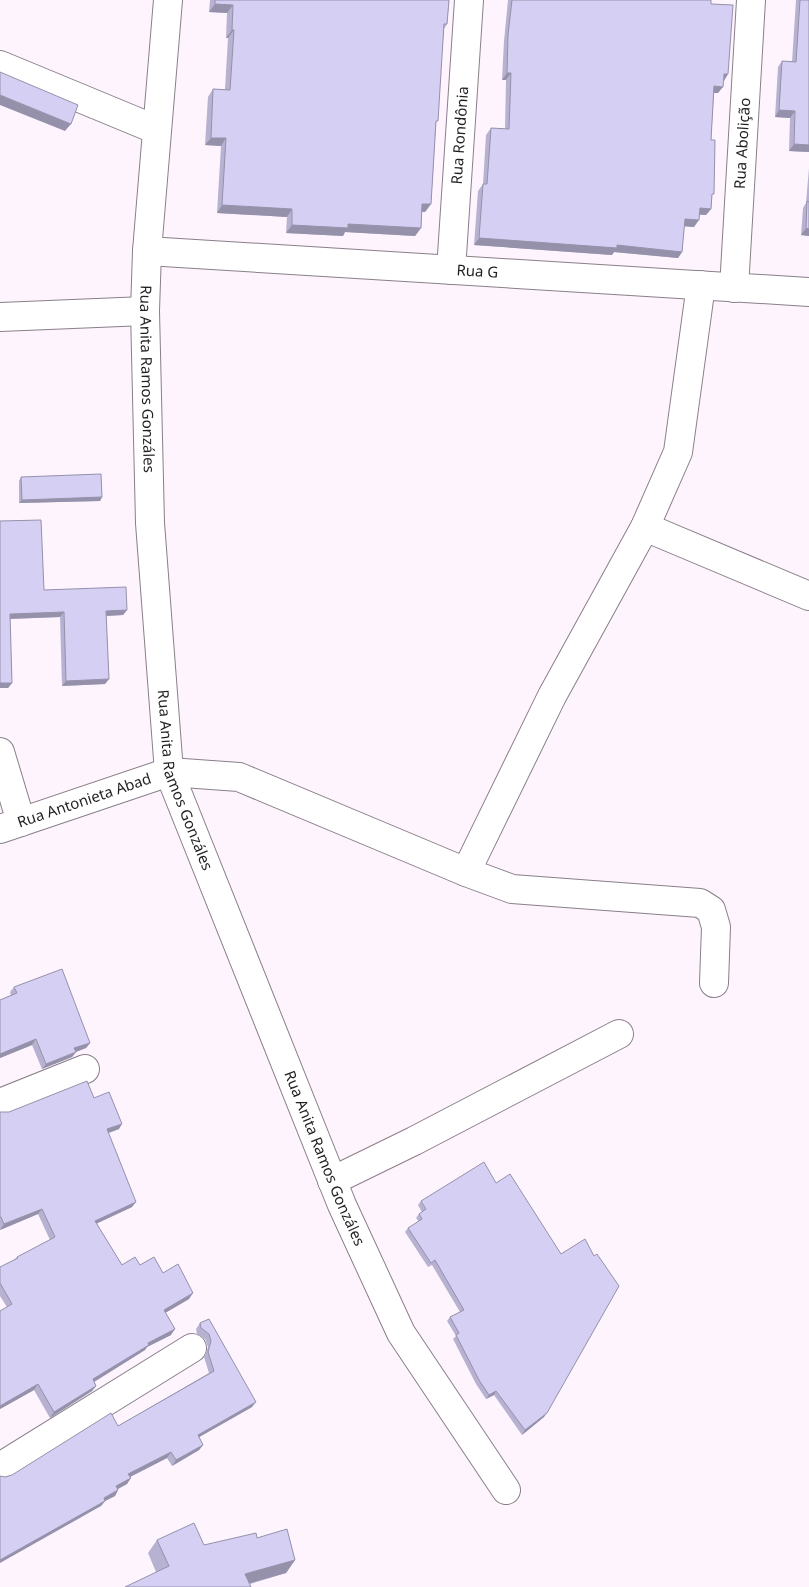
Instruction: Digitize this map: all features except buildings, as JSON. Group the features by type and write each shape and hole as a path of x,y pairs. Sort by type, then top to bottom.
{"street":[{"name":"Rua Anita Ramos Gonzáles","path":"168,0 147,251 145,311 150,524 169,772 332,1181 401,1333 506,1490"},
{"name":"Rua Rondônia","path":"451,270 469,0"},
{"name":"Rua Abolição","path":"734,288 751,0"},
{"path":"0,65 157,130"},
{"name":"Rua G","path":"147,251 809,292"},
{"path":"466,872 552,696 646,527 678,452 702,285"},
{"path":"0,317 145,311"},
{"path":"646,527 809,596"},
{"path":"0,752 10,826"},
{"path":"169,772 238,776 466,872 512,889 700,903 711,910 716,927 714,983"},
{"name":"Rua Antonieta Abad","path":"10,826 169,772"},
{"path":"332,1181 414,1141 619,1034"},
{"path":"0,1103 85,1069"},
{"path":"0,1467 192,1348"}]}
